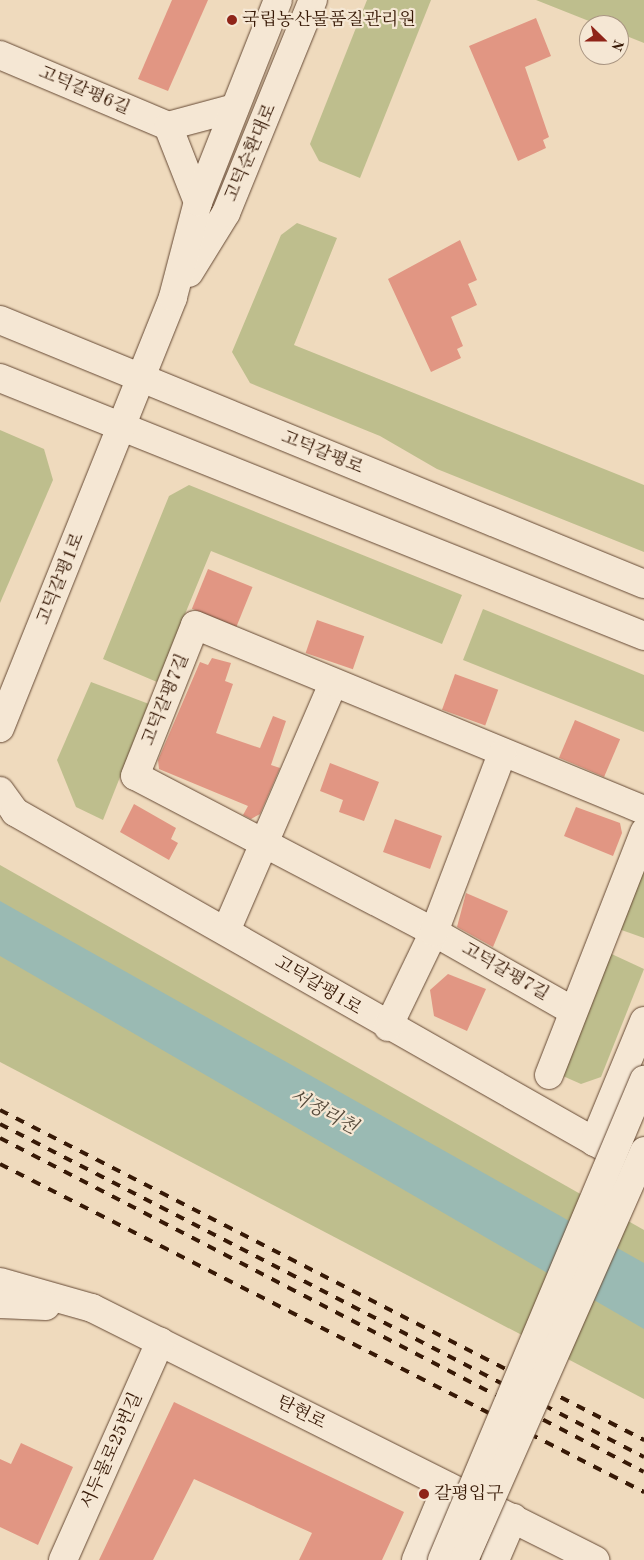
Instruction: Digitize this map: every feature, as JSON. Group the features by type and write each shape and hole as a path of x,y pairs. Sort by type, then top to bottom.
{"street":[{"name":"고덕순환대로","path":"122,429 173,297 198,202 278,0"},
{"name":"고덕순환대로","path":"173,297 226,213 313,0"},
{"name":"고덕갈평6길","path":"0,55 168,126"},
{"path":"198,202 168,126 236,108"},
{"name":"고덕갈평로","path":"0,320 142,380 644,584"},
{"path":"0,378 122,429 644,636"},
{"name":"고덕갈평1로","path":"0,728 122,429"},
{"name":"고덕갈평7길","path":"573,1011 434,932 135,776 195,625 502,754 644,810"},
{"path":"226,931 266,843 333,684"},
{"path":"388,1027 434,932 502,754"},
{"name":"고덕갈평1로","path":"0,791 15,812 226,931 388,1027 644,1170"},
{"path":"549,1075 644,832"},
{"path":"594,1142 644,1021"},
{"path":"442,1560 644,1080"},
{"path":"464,1560 644,1151"},
{"name":"탄현로","path":"0,1282 92,1308 595,1560"},
{"path":"0,1304 92,1308"},
{"name":"서두물로25번길","path":"63,1560 160,1342"},
{"path":"416,1560 447,1486"},
{"path":"495,1560 513,1518"}],"green space":[{"path":"367,0 431,0 360,178 319,161 310,144"},
{"path":"536,0 644,0 644,43 629,37 629,15 579,15 579,17"},
{"path":"297,223 337,238 294,345 644,485 644,552 437,469 380,436 250,383 232,352 281,235"},
{"path":"0,430 44,449 53,480 0,603"},
{"path":"189,485 462,595 442,644 211,551 157,682 103,659 169,496"},
{"path":"483,609 644,675 644,732 463,660"},
{"path":"91,682 149,704 103,820 76,807 57,760"},
{"path":"644,847 644,938 613,927"},
{"path":"0,865 644,1230 644,1399 0,1062"},
{"path":"603,950 644,969 601,1077 581,1084 556,1073"}],"water":[{"name":"서정리천","path":"0,901 644,1263 644,1329 0,956"}],"building":[{"path":"172,0 208,0 168,91 138,79"},
{"path":"536,18 551,56 525,67 549,137 543,140 546,148 518,161 469,46"},
{"path":"460,240 477,280 468,284 477,305 451,317 463,346 457,349 461,358 431,372 388,279"},
{"path":"208,569 253,587 236,627 192,609"},
{"path":"317,620 364,636 353,669 306,653"},
{"path":"212,658 231,663 225,681 233,684 216,733 260,748 273,716 286,721 271,765 280,768 260,814 251,819 243,815 248,806 159,769 158,760 200,662 208,665"},
{"path":"455,674 498,690 485,725 442,710"},
{"path":"575,720 620,739 604,777 559,758"},
{"path":"330,763 379,782 364,821 339,812 343,800 320,791"},
{"path":"134,804 176,828 171,839 178,843 169,860 120,832"},
{"path":"576,807 620,823 622,833 613,856 564,836"},
{"path":"395,819 442,836 430,869 383,852"},
{"path":"466,893 508,911 493,947 457,927"},
{"path":"448,974 486,989 467,1031 434,1016 430,990"},
{"path":"174,1402 404,1512 382,1560 299,1560 312,1533 194,1479 153,1560 99,1560"},
{"path":"21,1443 73,1467 38,1545 0,1527 0,1459 11,1464"}],"railway":[{"path":"0,1110 644,1440"},
{"path":"0,1124 644,1457"},
{"path":"0,1138 644,1472"},
{"path":"0,1164 644,1492"}],"place":[{"name":"국립농산물품질관리원","path":"232,20"},
{"name":"갈평입구","path":"424,1494"}]}
